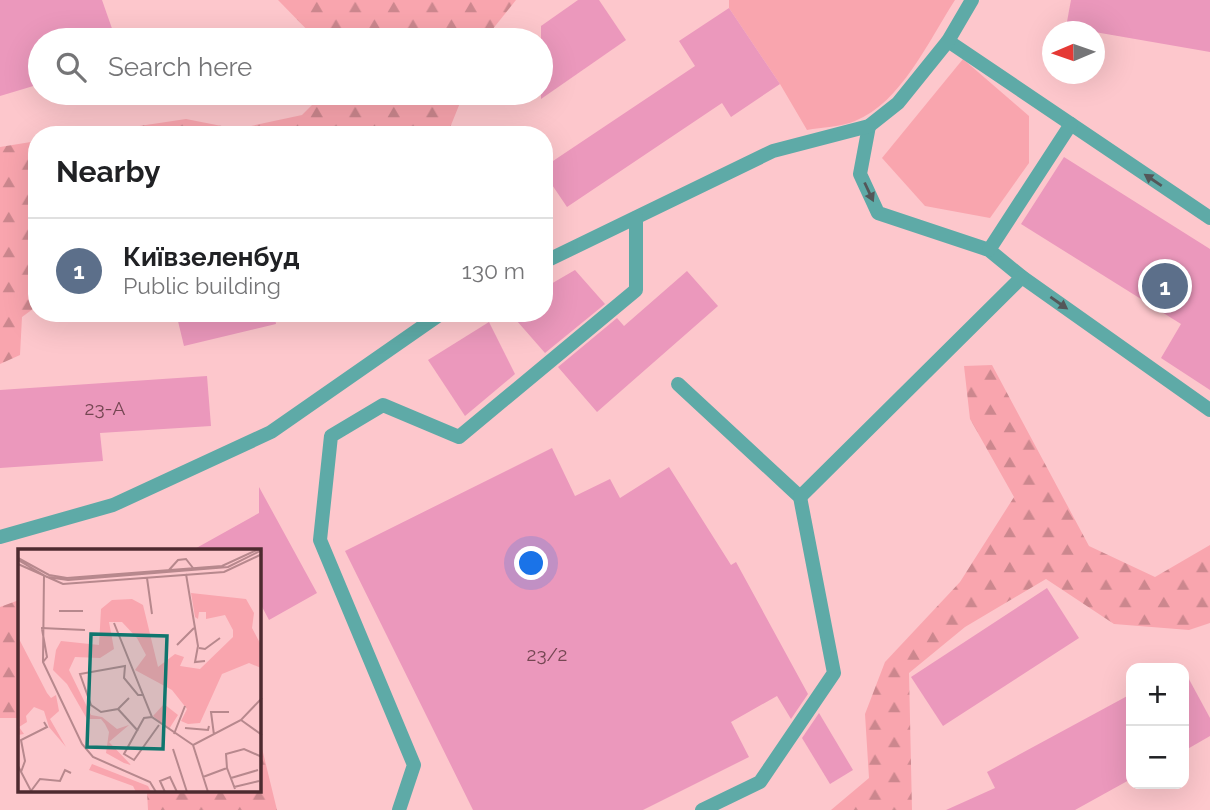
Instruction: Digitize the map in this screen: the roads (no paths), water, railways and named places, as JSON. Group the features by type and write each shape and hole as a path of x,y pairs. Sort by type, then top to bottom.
{"lane":[{"path":"553,258 773,151 869,126 898,103 948,41 972,0"},
{"path":"948,41 1210,218"},
{"path":"989,250 1071,124"},
{"path":"869,126 860,174 878,213 989,250 1021,277 1210,410"},
{"path":"399,810 414,765 320,540 331,436 383,405 459,437 636,290 636,218"},
{"path":"800,497 1021,277"},
{"path":"0,537 113,505 271,432 429,322"},
{"path":"678,384 800,497 834,673 760,782 702,810"}],"place":[{"name":"Київзеленбуд","path":"1165,286"}]}
